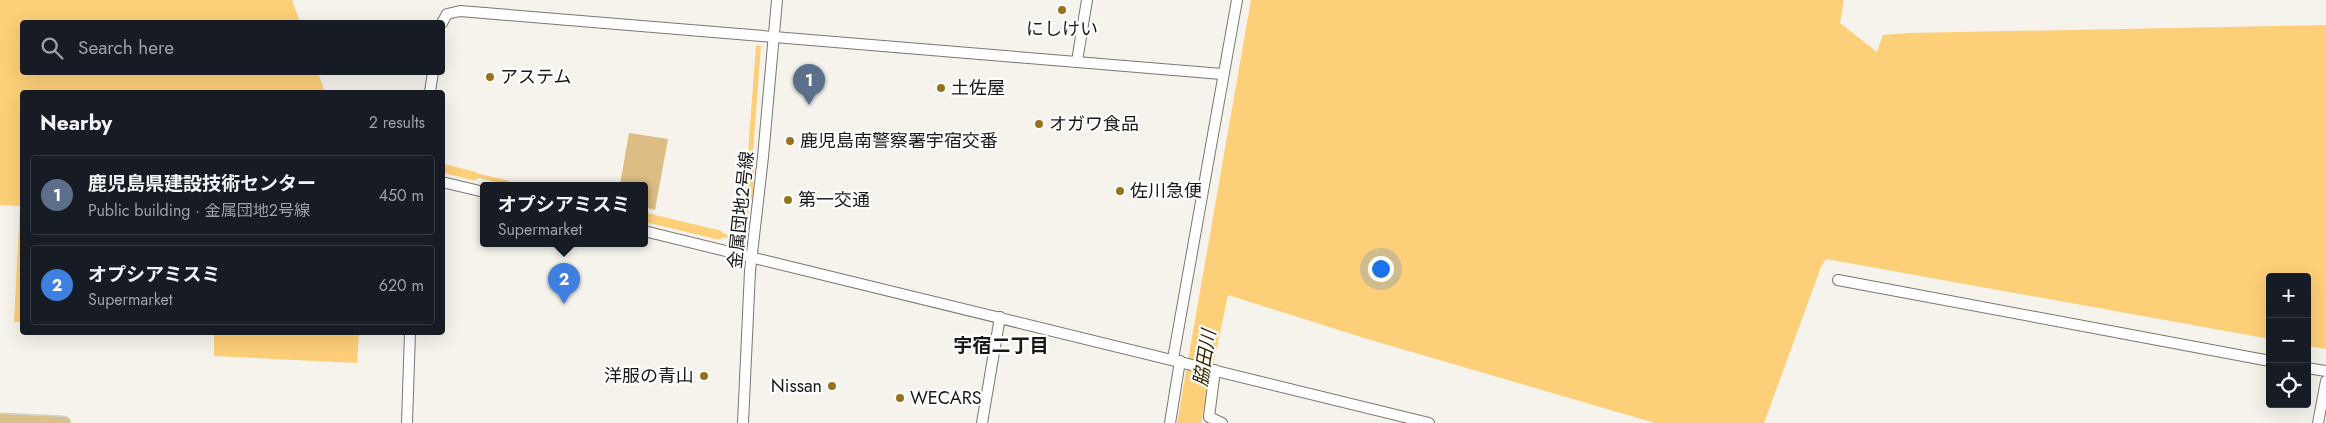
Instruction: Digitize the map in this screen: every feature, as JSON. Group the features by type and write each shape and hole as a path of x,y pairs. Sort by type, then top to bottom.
{"main road":[{"path":"0,420 64,423"}],"street":[{"name":"金属団地2号線","path":"743,423 750,271 753,257 777,0"},
{"path":"1077,61 1087,0"},
{"path":"1170,423 1222,74 1237,0"},
{"path":"444,20 447,14 460,11 1222,74"},
{"path":"430,90 433,75"},
{"path":"445,183 480,191"},
{"path":"648,232 1213,369 1416,422 1429,423"},
{"path":"1838,280 2266,360"},
{"path":"982,423 1000,317"},
{"path":"407,423 410,335"},
{"path":"1213,369 1209,418 1222,423"},
{"path":"2311,369 2326,371"},
{"path":"2318,423 2326,381"}],"shaded area":[{"path":"629,133 668,139 655,210 648,208 648,182 621,182"}],"water":[{"path":"0,0 292,0 299,20 20,20 20,75 319,75 324,90 20,90 20,206 0,205"},
{"name":"脇田川","path":"1251,0 1844,0 1840,23 1877,52 1883,35 1909,33 2326,25 2326,349 2311,347 2311,273 2266,273 2266,338 1826,259 1821,267 1764,423 1655,423 1364,338 1228,295 1201,423 1177,423"},
{"path":"756,45 761,46 751,179 746,179"},
{"path":"463,170 510,181 496,182 462,174"},
{"path":"746,185 751,186 746,236 730,239 708,234 709,230 729,235 742,229"},
{"path":"20,206 20,322 14,322"},
{"path":"214,335 359,335 357,363 214,356"}],"waterway":[{"path":"748,197 750,168"},
{"path":"445,169 474,176"},
{"path":"648,218 719,235"}],"place":[{"name":"にしけい","path":"1062,10"},
{"name":"アステム","path":"490,77"},
{"name":"土佐屋","path":"941,88"},
{"name":"鹿児島県建設技術センター","path":"809,105"},
{"name":"オガワ食品","path":"1039,124"},
{"name":"鹿児島南警察署宇宿交番","path":"790,141"},
{"name":"佐川急便","path":"1120,191"},
{"name":"第一交通","path":"788,200"},
{"name":"オプシアミスミ","path":"564,304"},
{"name":"洋服の青山","path":"704,376"},
{"name":"Nissan","path":"832,386"},
{"name":"WECARS","path":"900,398"}],"district":[{"name":"宇宿二丁目","path":"1001,345"}]}
